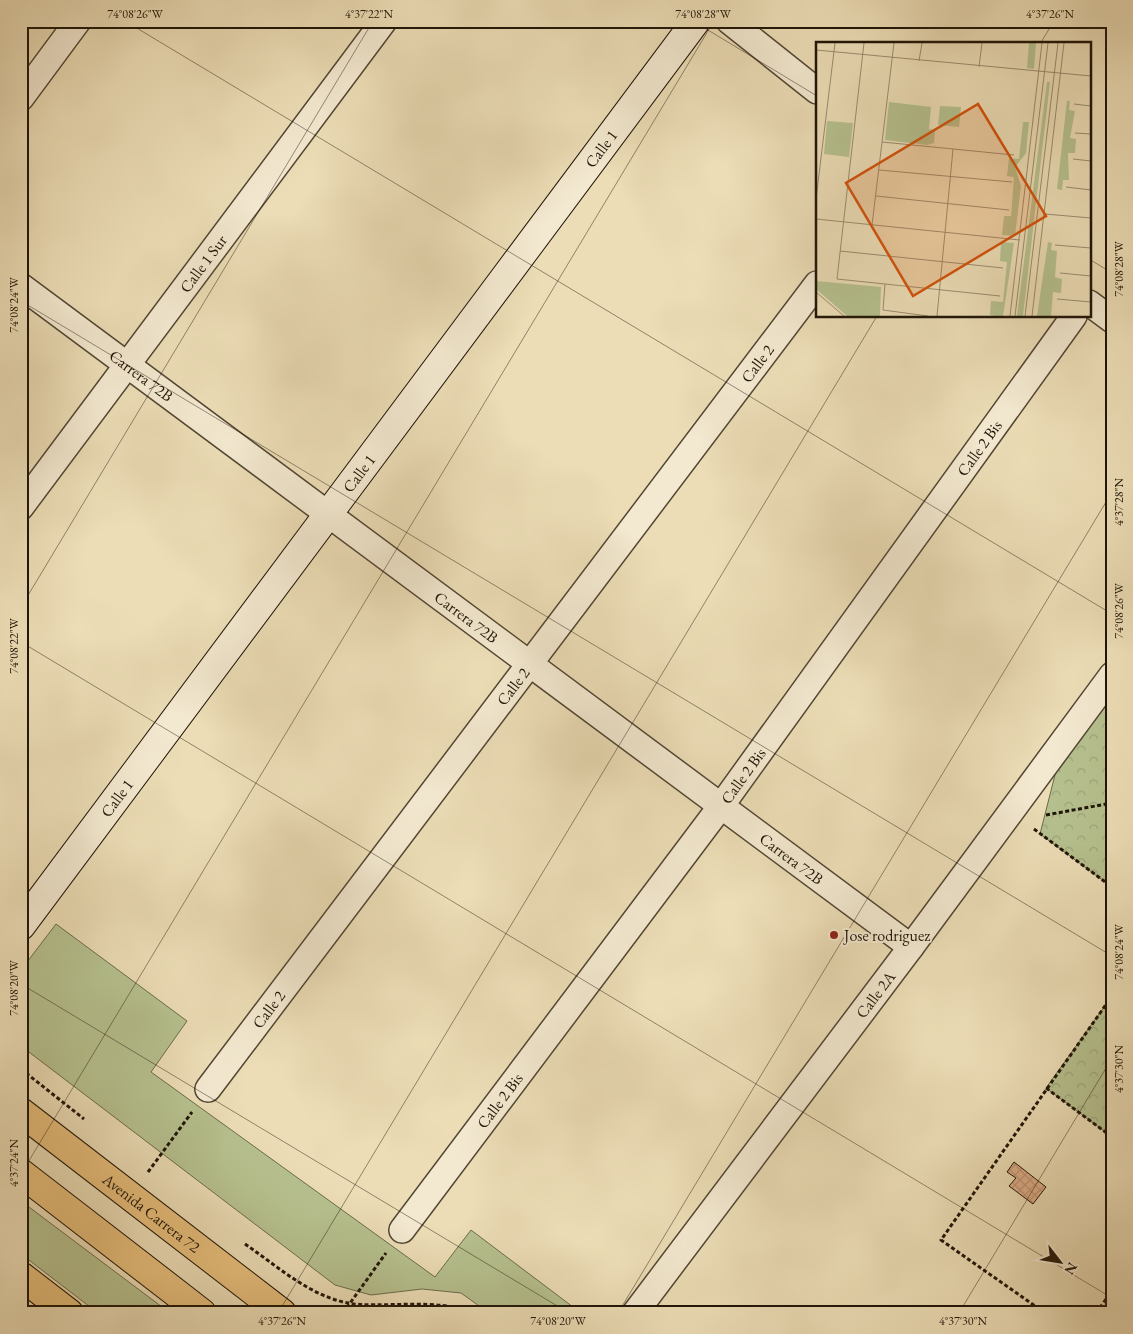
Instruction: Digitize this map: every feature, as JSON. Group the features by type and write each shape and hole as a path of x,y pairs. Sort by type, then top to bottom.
{"highway":[{"name":"Avenida Carrera 72","path":"21,1112 282,1313"},
{"path":"21,1173 202,1313"},
{"path":"21,1276 69,1313"}],"street":[{"path":"21,98 78,21"},
{"name":"Calle 1 Sur","path":"21,507 384,21"},
{"name":"Calle 1","path":"21,926 696,21"},
{"path":"729,21 816,90"},
{"name":"Calle 2","path":"208,1089 816,285"},
{"name":"Carrera 72B","path":"21,286 330,513 529,664 911,947"},
{"path":"1090,304 1112,320"},
{"name":"Calle 2 Bis","path":"402,1230 721,806 1073,318"},
{"name":"Calle 2A","path":"635,1313 911,947 1112,675"}],"path":[{"path":"1039,817 1054,812 1112,803"},
{"path":"1030,826 1112,887"},
{"path":"1045,1313 941,1240 1112,996"},
{"path":"21,1069 89,1123"},
{"path":"1046,1088 1112,1137"},
{"path":"130,1197 208,1089"},
{"path":"141,1165 156,1177"},
{"path":"343,1313 402,1230"},
{"path":"237,1238 320,1295 349,1304 435,1306 461,1309 466,1313"},
{"path":"1096,1313 1112,1291"}],"green space":[{"path":"1112,696 1112,887 1040,834 1056,771"},
{"path":"56,924 187,1021 151,1072 435,1277 471,1230 581,1313 489,1313 461,1293 422,1289 371,1295 335,1285 21,1046 21,970"},
{"path":"1112,996 1112,1137 1046,1088"},
{"path":"21,1201 170,1313 98,1313 21,1254"}],"building":[{"path":"1014,1162 1046,1187 1033,1204 1009,1186 1016,1178 1007,1172"}],"place":[{"name":"Jose rodriguez","path":"834,935"}]}
